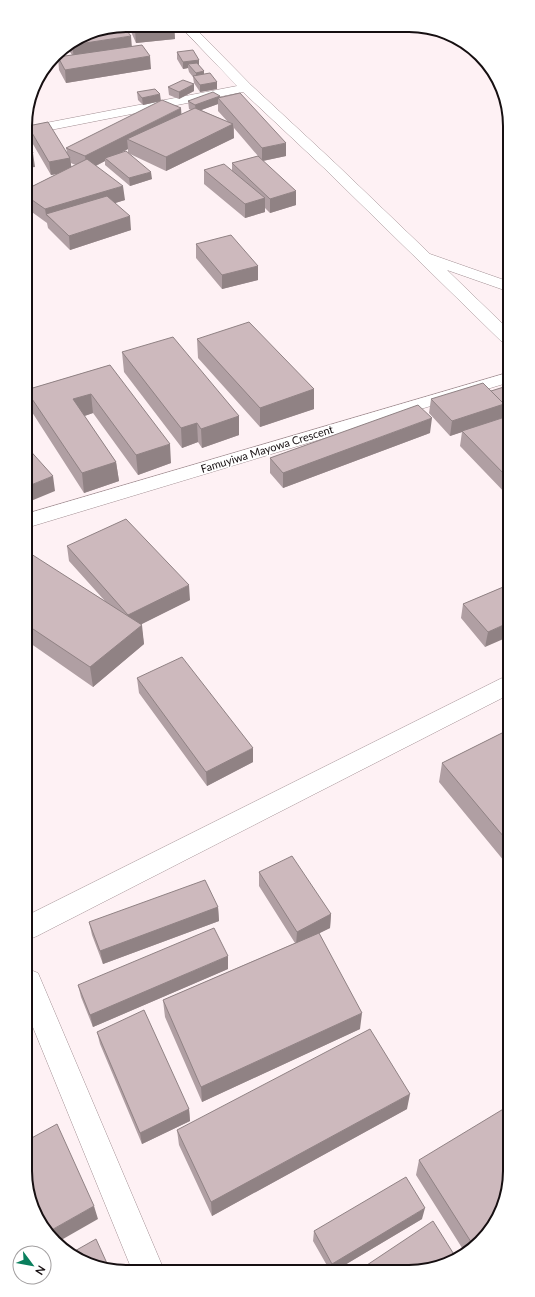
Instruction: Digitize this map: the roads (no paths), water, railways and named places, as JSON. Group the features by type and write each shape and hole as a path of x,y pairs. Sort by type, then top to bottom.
{"street":[{"path":"192,32 246,88 329,165 503,333"},
{"path":"32,131 246,88"},
{"path":"422,256 503,285"},
{"name":"Famuyiwa Mayowa Crescent","path":"32,519 503,379"},
{"path":"32,926 503,688"},
{"path":"32,992 146,1265"}]}
